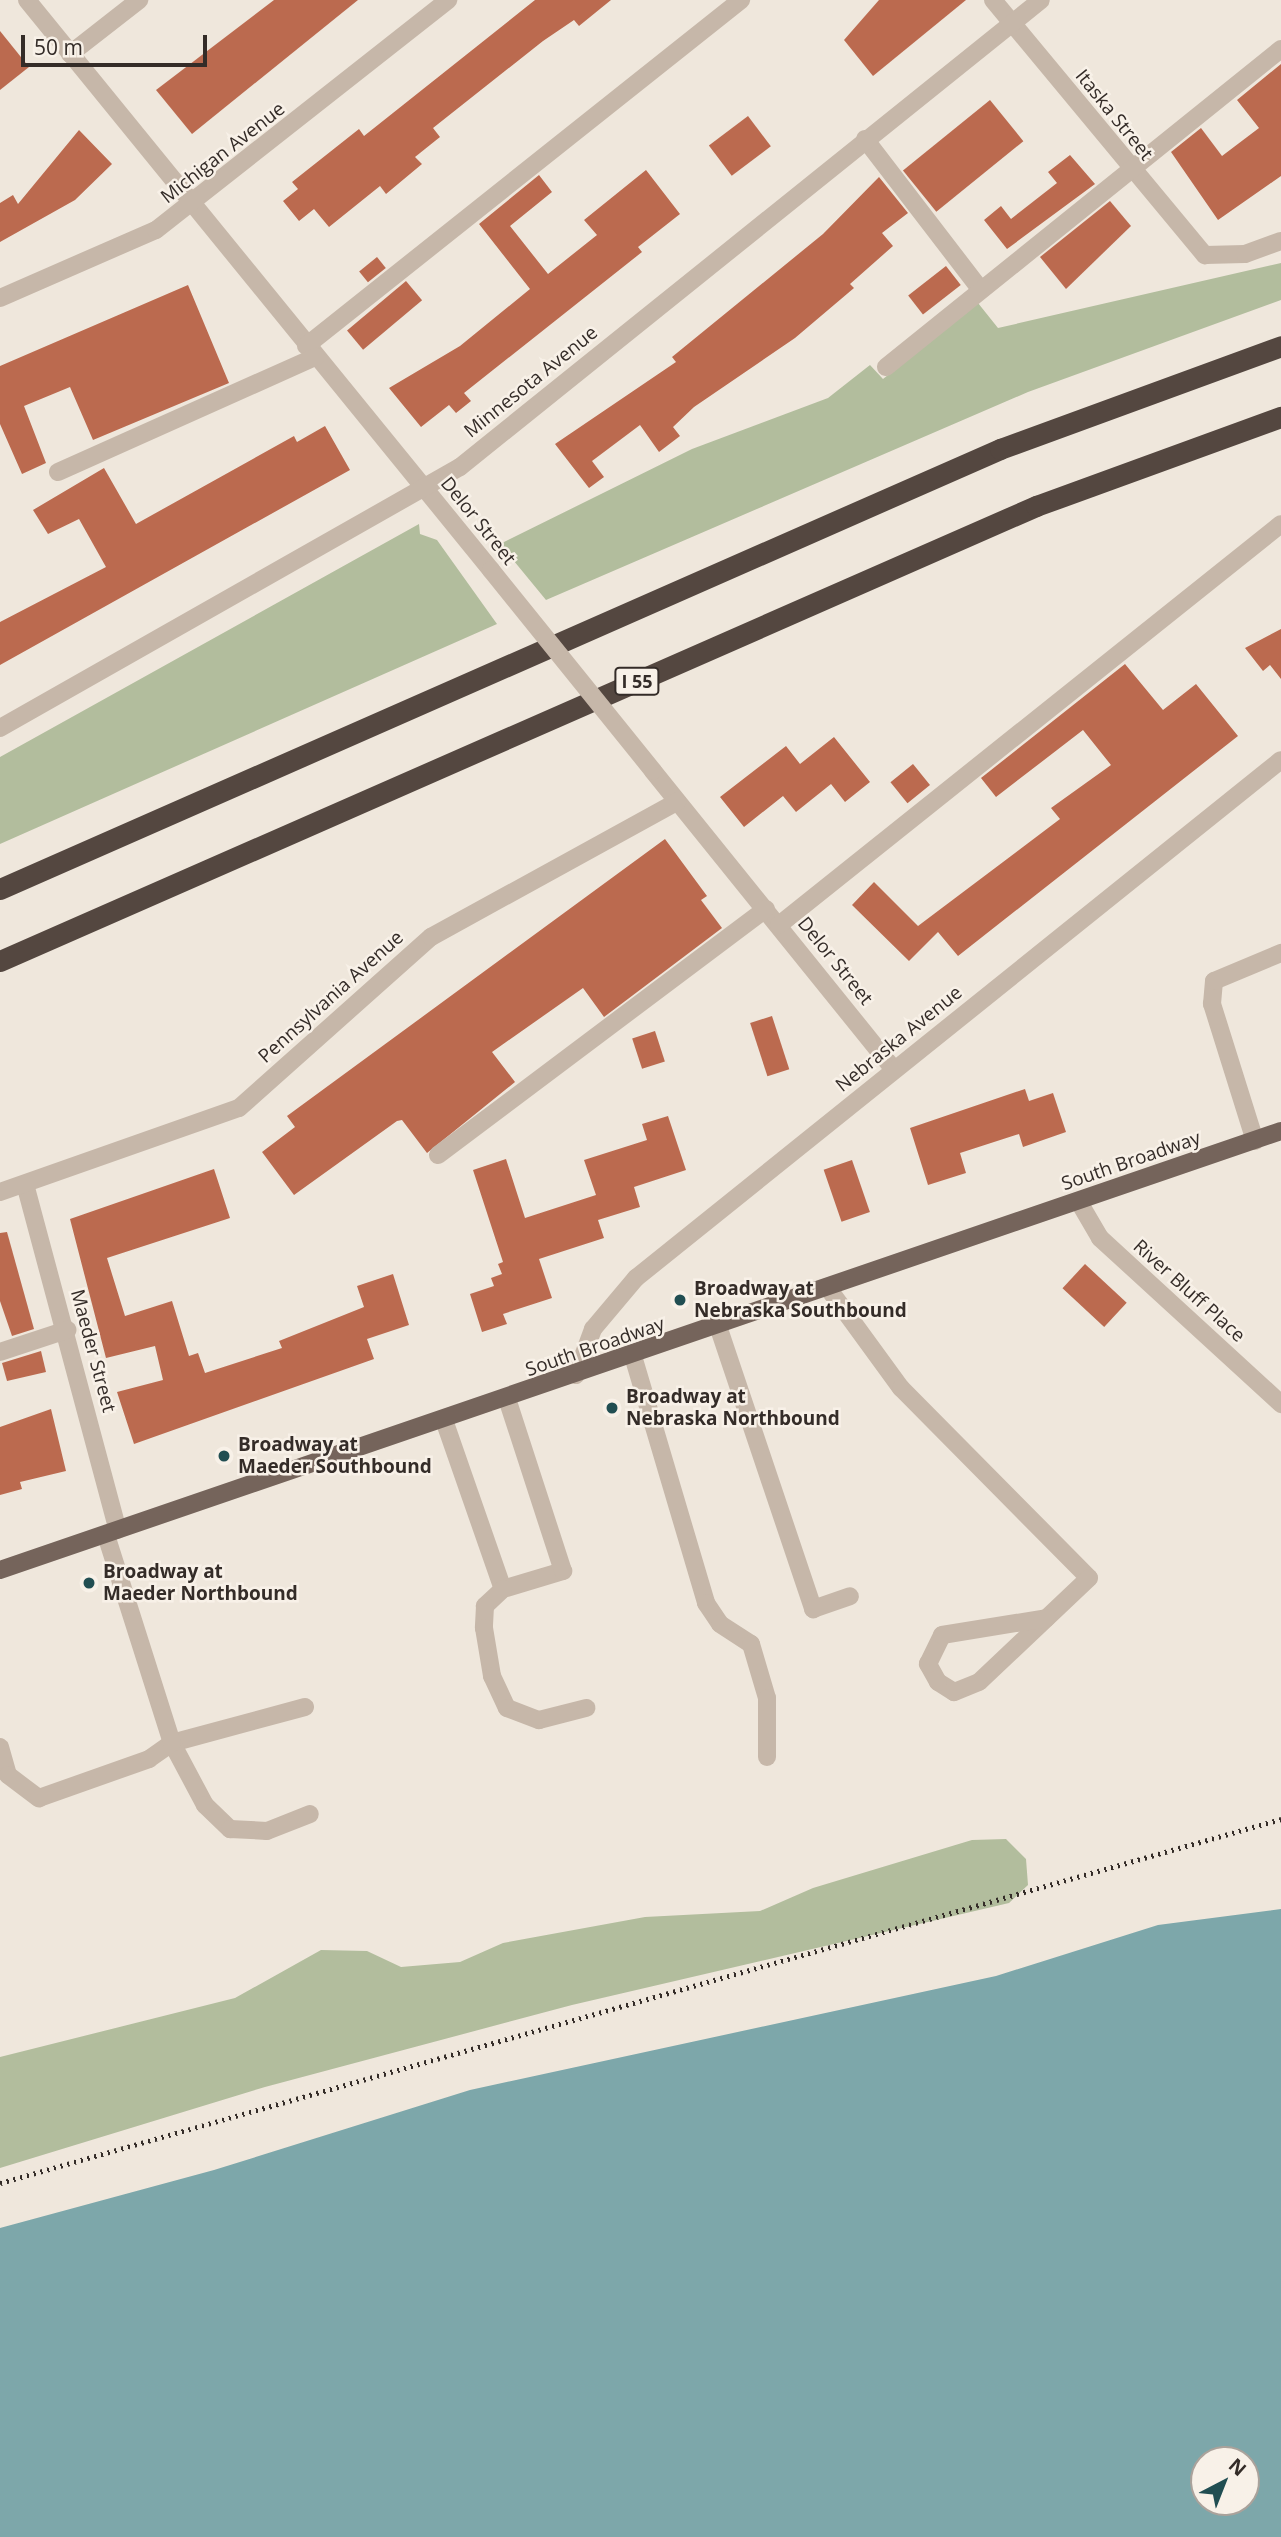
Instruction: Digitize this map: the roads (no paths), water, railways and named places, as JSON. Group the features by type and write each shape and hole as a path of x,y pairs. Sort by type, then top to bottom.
{"highway":[{"path":"0,889 975,459 1281,346"},
{"name":"I 55","path":"0,961 1035,506 1281,416"}],"main road":[{"name":"South Broadway","path":"0,1570 633,1356 1281,1131"}],"street":[{"name":"Delor Street","path":"27,0 894,1070"},
{"path":"70,54 139,0"},
{"name":"Michigan Avenue","path":"0,298 156,230 192,206 448,0"},
{"path":"58,472 311,351 741,0"},
{"name":"Itaska Street","path":"993,0 1205,255 1245,254 1281,241"},
{"name":"Minnesota Avenue","path":"0,728 425,489 1041,0"},
{"path":"886,367 1281,49"},
{"path":"865,139 981,290"},
{"path":"779,925 1281,524"},
{"name":"Nebraska Avenue","path":"576,1375 593,1329 636,1278 1281,760"},
{"name":"Pennsylvania Avenue","path":"0,1192 239,1108 431,937 677,802"},
{"path":"438,1156 766,909"},
{"path":"1255,1141 1212,1004 1214,981 1281,953"},
{"name":"Maeder Street","path":"25,1184 67,1330 112,1533 172,1743 205,1805 230,1829 267,1831 310,1814"},
{"name":"River Bluff Place","path":"1079,1202 1100,1238 1281,1404"},
{"path":"828,1288 901,1388 1089,1578 1047,1618 979,1682 954,1692 938,1682 928,1664 942,1635 1047,1618"},
{"path":"718,1326 813,1609 850,1596"},
{"path":"0,1352 67,1330"},
{"path":"633,1356 706,1603 720,1624 751,1644 767,1698 767,1757"},
{"path":"507,1399 563,1571 503,1589 485,1606 484,1628 492,1676 508,1708 539,1720 586,1708"},
{"path":"444,1420 503,1589"},
{"path":"0,1747 9,1776 39,1798 149,1759 172,1743 305,1707"}],"water":[{"path":"1281,1909 1281,2537 0,2537 0,2228 214,2170 470,2090 996,1976 1158,1925"}],"railway":[{"path":"0,2183 1281,1819"}],"place":[{"name":"Broadway at Nebraska Southbound","path":"680,1300"},
{"name":"Broadway at Nebraska Northbound","path":"612,1408"},
{"name":"Broadway at Maeder Southbound","path":"224,1456"},
{"name":"Broadway at Maeder Northbound","path":"89,1583"}]}
